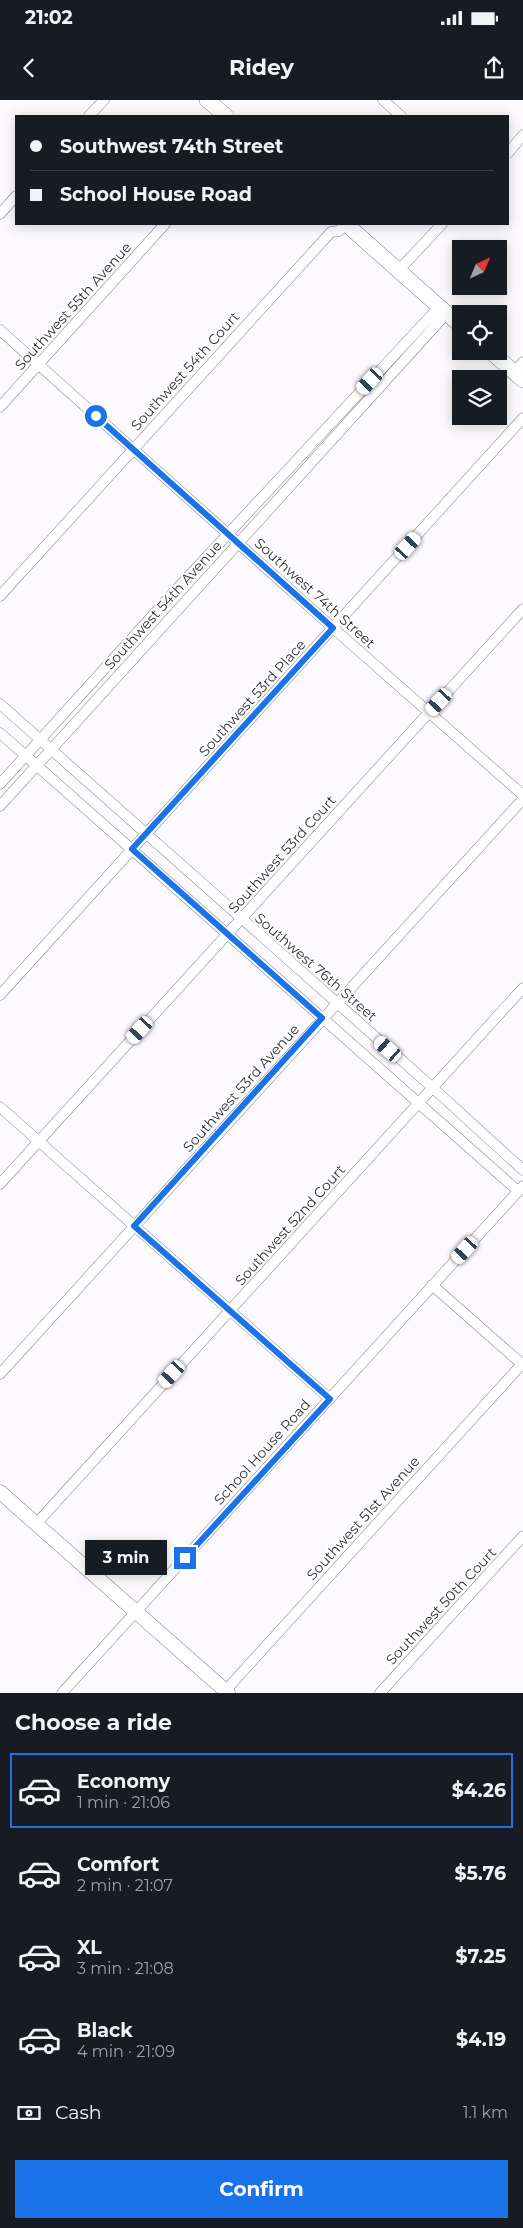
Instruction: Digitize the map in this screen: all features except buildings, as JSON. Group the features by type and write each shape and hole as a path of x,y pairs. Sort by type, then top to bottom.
{"main road":[{"path":"207,100 225,115"},
{"path":"347,225 452,318"},
{"path":"504,360 520,371"}],"street":[{"path":"90,115 104,100"},
{"path":"382,100 400,115"},
{"path":"509,152 523,134"},
{"path":"0,214 15,197"},
{"name":"Southwest 55th Avenue","path":"0,407 164,225"},
{"name":"Southwest 54th Court","path":"0,596 331,228 339,230 345,225"},
{"path":"399,270 441,225"},
{"name":"Southwest 54th Avenue","path":"0,784 228,534 444,310"},
{"name":"Southwest 54th Avenue","path":"0,806 444,310"},
{"name":"Southwest 74th Street","path":"0,330 523,795"},
{"name":"Southwest 53rd Place","path":"0,995 523,418"},
{"name":"Southwest 53rd Court","path":"0,1184 523,609"},
{"name":"Southwest 76th Street","path":"0,704 523,1170"},
{"path":"0,733 418,1104 521,1189"},
{"name":"Southwest 53rd Avenue","path":"0,1374 523,799"},
{"name":"Southwest 52nd Court","path":"36,1524 523,988"},
{"path":"0,1107 330,1399"},
{"name":"School House Road","path":"62,1693 521,1189"},
{"path":"432,1285 522,1364"},
{"name":"Southwest 51st Avenue","path":"226,1692 522,1364"},
{"path":"0,1492 226,1692"},
{"name":"Southwest 50th Court","path":"380,1693 523,1536"}],"route":[{"path":"96,416 333,628 132,849 322,1018 134,1226 330,1399 185,1558"}]}
